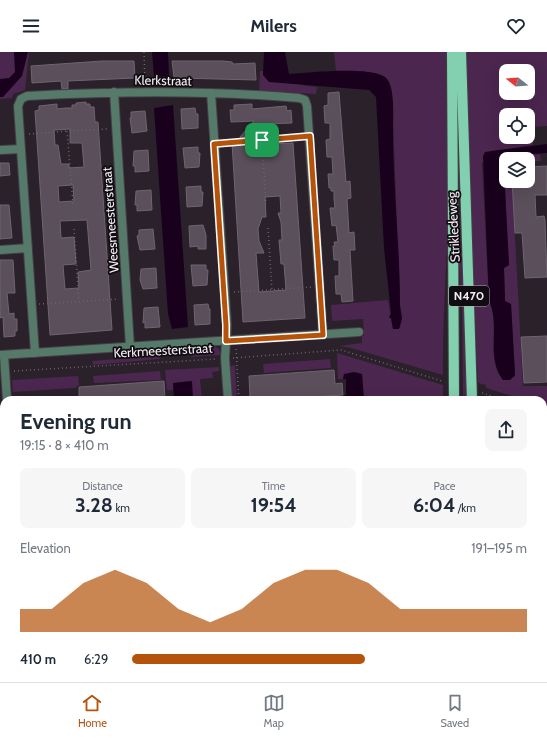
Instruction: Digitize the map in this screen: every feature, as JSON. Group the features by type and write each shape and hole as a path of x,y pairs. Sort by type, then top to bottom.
{"main road":[{"name":"Strikledeweg","path":"452,52 451,218 454,396"},
{"name":"Strikledeweg","path":"461,52 472,396"}],"street":[{"name":"Klerkstraat","path":"20,135 18,106 21,99 27,96 145,91 265,95 299,98 305,100 307,106 310,136"},
{"name":"Weesmeesterstraat","path":"114,92 130,347"},
{"path":"211,93 224,293 230,341 225,358 228,396"},
{"path":"20,135 35,353"},
{"path":"310,136 323,335"},
{"path":"0,150 21,149"},
{"path":"0,250 28,248"},
{"name":"Kerkmeesterstraat","path":"2,355 359,332"},
{"path":"2,355 7,396"}],"path":[{"path":"144,52 145,91"},
{"path":"20,135 116,128"},
{"path":"67,132 73,204"},
{"path":"214,144 310,136"},
{"path":"262,140 266,204"},
{"path":"268,228 272,290"},
{"path":"74,229 79,301"},
{"path":"224,293 320,287"},
{"path":"31,304 127,299"},
{"path":"230,341 237,358 239,396"},
{"name":"Kerkmeesterstraat","path":"5,371 237,358 341,350 442,381"},
{"path":"480,392 492,396"}],"shaded area":[{"path":"0,52 29,52 25,90 13,94 12,98 0,99"},
{"path":"14,52 28,52 22,76 3,97 0,97 0,79 9,78 15,72"},
{"path":"152,52 168,52 169,77 154,76"},
{"path":"264,52 285,52 289,74 325,71 370,72 380,75 387,79 390,83 393,103 393,152 400,306 402,319 399,329 393,329 391,318 389,318 391,313 384,248 376,97 369,90 269,82 263,75"},
{"path":"334,52 446,52 450,118 450,170 443,375 351,348 339,346 362,343 362,336 364,335 363,319 332,321 331,305 388,300 393,329 400,328 402,316 400,306 393,120 390,86 387,79 374,73 336,71"},
{"path":"466,52 547,52 547,126 535,127 535,108 499,108 499,144 533,145 492,151 482,163 489,301 494,320 495,361 503,380 514,377 511,304 505,301 504,268 509,265 505,188 512,188 523,386 547,386 547,396 512,396 486,388 486,385 478,383 470,217"},
{"path":"260,71 263,71 263,75 306,86 317,87 316,94 259,91"},
{"path":"456,82 458,82 460,145 458,195 466,318 467,396 463,396 462,309 455,210"},
{"path":"173,105 188,327 172,329 168,314 154,108"},
{"path":"547,144 547,153 499,152 499,188 505,188 509,265 504,268 505,301 511,304 515,375 510,380 503,380 495,361 494,320 489,301 483,156 485,152"},
{"path":"540,154 541,161 535,161 535,155"},
{"path":"215,346 219,349 221,355 191,357 190,348"},
{"path":"159,349 160,359 93,365 92,361 142,357 142,351"},
{"path":"337,353 443,385 443,396 364,396 362,374 344,374 343,379 338,379"},
{"path":"330,359 331,368 264,373 263,364"},
{"path":"235,365 237,396 232,396 230,366"},
{"path":"219,367 219,371 212,372 213,378 200,379 202,396 193,396 191,381 174,383 174,390 167,390 165,370"},
{"path":"160,371 161,380 94,383 93,376"},
{"path":"354,372 362,374 364,396 343,396 346,395 346,379 343,379 344,374"},
{"path":"78,376 79,385 75,388 13,392 12,380"},
{"path":"192,381 193,396 174,396 173,383"}],"building":[{"path":"102,61 134,61 135,78 68,81 68,89 62,89 61,81 32,83 31,66"},
{"path":"172,61 223,61 232,62 233,64 255,63 256,80 178,78 174,77"},
{"path":"339,92 346,182 350,181 351,198 347,199 349,233 354,232 355,250 350,250 353,301 342,302 341,294 336,294 335,276 339,276 339,260 334,260 333,246 335,246 334,242 338,242 336,225 332,226 330,208 335,208 334,191 331,191 331,188 329,188 328,174 333,174 332,157 327,157 326,140 330,139 330,123 325,123 324,106 328,105 328,93"},
{"path":"86,102 86,104 90,104 90,107 94,107 95,122 98,122 112,330 50,335 35,111 39,110 39,106 57,104 57,109 72,108 72,105 76,105 76,103","holes":["70,129 70,143 82,143 84,167 69,168 69,164 61,164 58,145 55,145 54,130","73,185 74,201 59,202 58,186","87,220 91,270 78,272 79,288 65,289 63,265 76,264 75,250 74,237 61,238 60,221"]},
{"path":"252,104 252,109 286,106 287,111 291,110 292,123 266,124 268,144 293,143 305,318 243,322 232,143 241,143 240,137 254,121 231,122 230,110 234,110 234,105","holes":["280,196 281,213 278,213 281,222 282,240 279,240 281,264 284,264 286,290 259,292 256,253 264,253 259,241 258,229 262,217 266,217 265,197"]},
{"path":"195,108 196,114 198,114 198,128 182,129 181,109"},
{"path":"145,111 147,131 132,133 130,118 131,112"},
{"path":"198,147 198,153 200,153 199,167 185,168 183,148"},
{"path":"148,150 149,171 135,172 135,166 133,166 134,151"},
{"path":"0,163 9,163 10,175 0,176"},
{"path":"547,166 547,195 535,195 536,217 544,216 545,220 547,277 525,278 522,233 515,233 512,188 535,188 535,167"},
{"path":"201,186 201,192 203,192 202,206 187,207 186,187"},
{"path":"151,190 152,210 137,211 137,205 135,205 136,191"},
{"path":"0,205 9,205 12,238 0,239"},
{"path":"203,225 206,235 206,249 198,249 198,246 190,247 189,226"},
{"path":"153,229 155,249 140,250 137,236 139,235 139,230"},
{"path":"0,260 13,260 15,293 7,293 9,314 14,313 14,319 17,319 17,331 15,331 15,336 4,337 3,317 0,318"},
{"path":"191,265 206,265 206,270 208,270 207,285 193,286"},
{"path":"156,268 157,288 143,289 140,280 141,269"},
{"path":"208,304 210,309 210,324 195,325 194,305"},
{"path":"158,307 160,327 145,328 145,322 143,323 144,308"},
{"path":"547,336 547,382 524,383 521,337"},
{"path":"334,370 335,384 342,383 343,395 250,396 249,376"},
{"path":"164,381 165,396 79,396 79,387"}],"route":[{"path":"310,136 323,335 226,341 214,144 262,140 310,136"}]}
